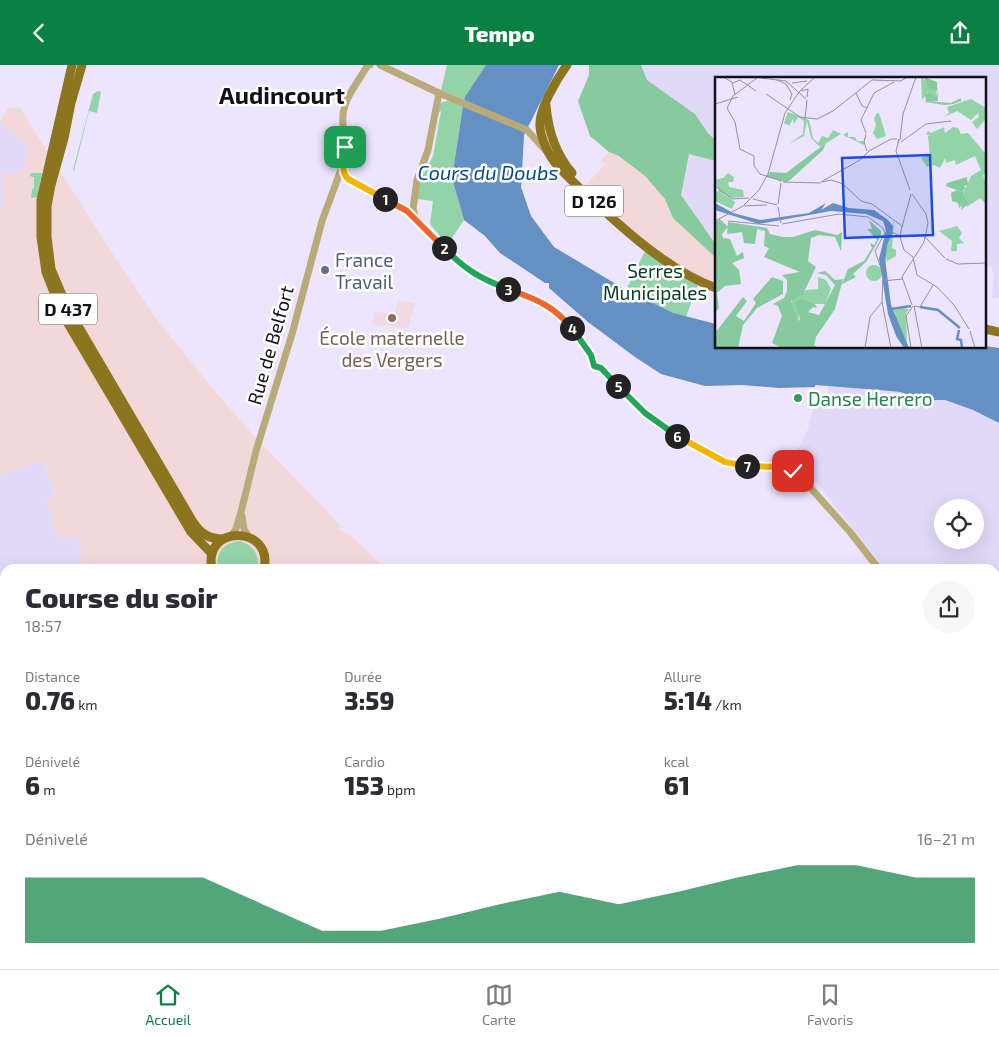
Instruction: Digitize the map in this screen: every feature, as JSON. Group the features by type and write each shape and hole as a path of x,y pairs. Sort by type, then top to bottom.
{"main road":[{"name":"D 437","path":"72,65 64,138 50,185 47,206 47,237 51,269 67,307 198,530 214,539 228,537"},
{"name":"D 437","path":"82,65 69,94 41,200 41,237 46,272 63,315 180,514 191,532 212,553"},
{"path":"540,129 540,119 567,65"},
{"path":"546,105 552,142 566,166 574,175"},
{"name":"D 126","path":"540,129 557,165 609,216 672,265 715,288"},
{"name":"D 126","path":"574,175 612,214 663,255 695,275 715,283"},
{"path":"986,329 999,332"},
{"path":"986,334 999,336"},
{"path":"212,564 212,553 218,543 228,537 240,535 254,540 262,549 265,564"}],"street":[{"path":"370,65 367,66 352,91 344,111 345,159 342,172 348,179 410,210 446,251 472,273 560,313 591,355 594,366 601,368 645,413 677,437 725,462 781,468 793,471 806,480 875,564"},
{"path":"380,65 439,93 527,130 551,155"},
{"path":"410,210 418,175 428,150 439,93"},
{"path":"527,130 540,129"},
{"name":"D 126","path":"540,129 559,162 574,175"},
{"name":"Rue de Belfort","path":"228,537 236,529 258,444 292,334 322,221 342,167"},
{"path":"335,185 348,179"},
{"name":"Rue de Belfort","path":"241,512 244,529 248,537"}],"shaded area":[{"path":"641,65 999,65 999,298 992,298 994,274 991,266 988,268 986,265 986,77 715,77 715,140 695,114 647,80"},
{"path":"8,108 20,108 155,317 212,388 256,438 341,526 338,529 350,535 380,564 81,564 77,534 57,538 46,498 55,495 43,461 0,475 0,207 3,207 2,172 18,173 27,145 0,122"},
{"path":"0,122 27,145 24,171 19,170 18,174 2,172 3,207 0,207"},
{"path":"609,152 619,156 645,176 665,199 673,218 715,256 715,291 698,284 580,191 605,165 601,160"},
{"path":"689,154 715,161 714,242 681,196"},
{"name":"École maternelle des Vergers","path":"398,301 415,303 408,328 372,324 375,312 395,314"},
{"path":"828,385 900,392 922,400 945,400 973,410 999,423 999,564 881,564 795,455 808,429 814,406 821,406 828,395"},
{"path":"43,461 55,496 46,498 57,538 77,534 81,564 0,564 0,475"}],"green space":[{"path":"447,65 486,65 465,100 441,90"},
{"path":"589,65 641,65 647,80 695,114 715,140 715,161 689,154 681,195 714,242 715,257 673,218 665,199 645,176 619,156 609,152 590,136 578,101 589,75"},
{"path":"98,91 101,92 97,113 89,111 74,171 93,94"},
{"path":"447,101 463,106 452,178 464,220 447,245 430,224 433,201 416,199 420,173 425,172 433,156 441,111 437,113 438,108 439,105"},
{"path":"31,173 42,173 38,197 31,198 32,189 34,188 34,177 29,176"},
{"name":"Serres Municipales","path":"646,249 698,284 686,317 672,313 626,290"},
{"path":"233,542 243,542 251,547 256,554 258,564 217,564 221,550"}],"water":[{"name":"Cours du Doubs","path":"486,65 559,65 524,135 521,187 531,216 554,247 626,290 673,313 715,324 715,349 986,349 986,346 999,348 999,423 973,410 945,400 922,400 900,392 815,385 815,387 779,388 742,385 705,386 661,374 588,322 549,288 549,283 545,283 500,253 485,236 464,220 452,178 465,97"}],"place":[{"name":"France Travail","path":"325,270"},
{"name":"École maternelle des Vergers","path":"392,318"},
{"name":"Danse Herrero","path":"798,398"}],"district":[{"name":"Audincourt","path":"282,94"}],"route":[{"path":"345,147 342,172 348,179 407,211 460,264 472,273 560,313 591,355 594,366 601,368 645,413 677,437 725,462 740,465 777,467 793,471"}]}
